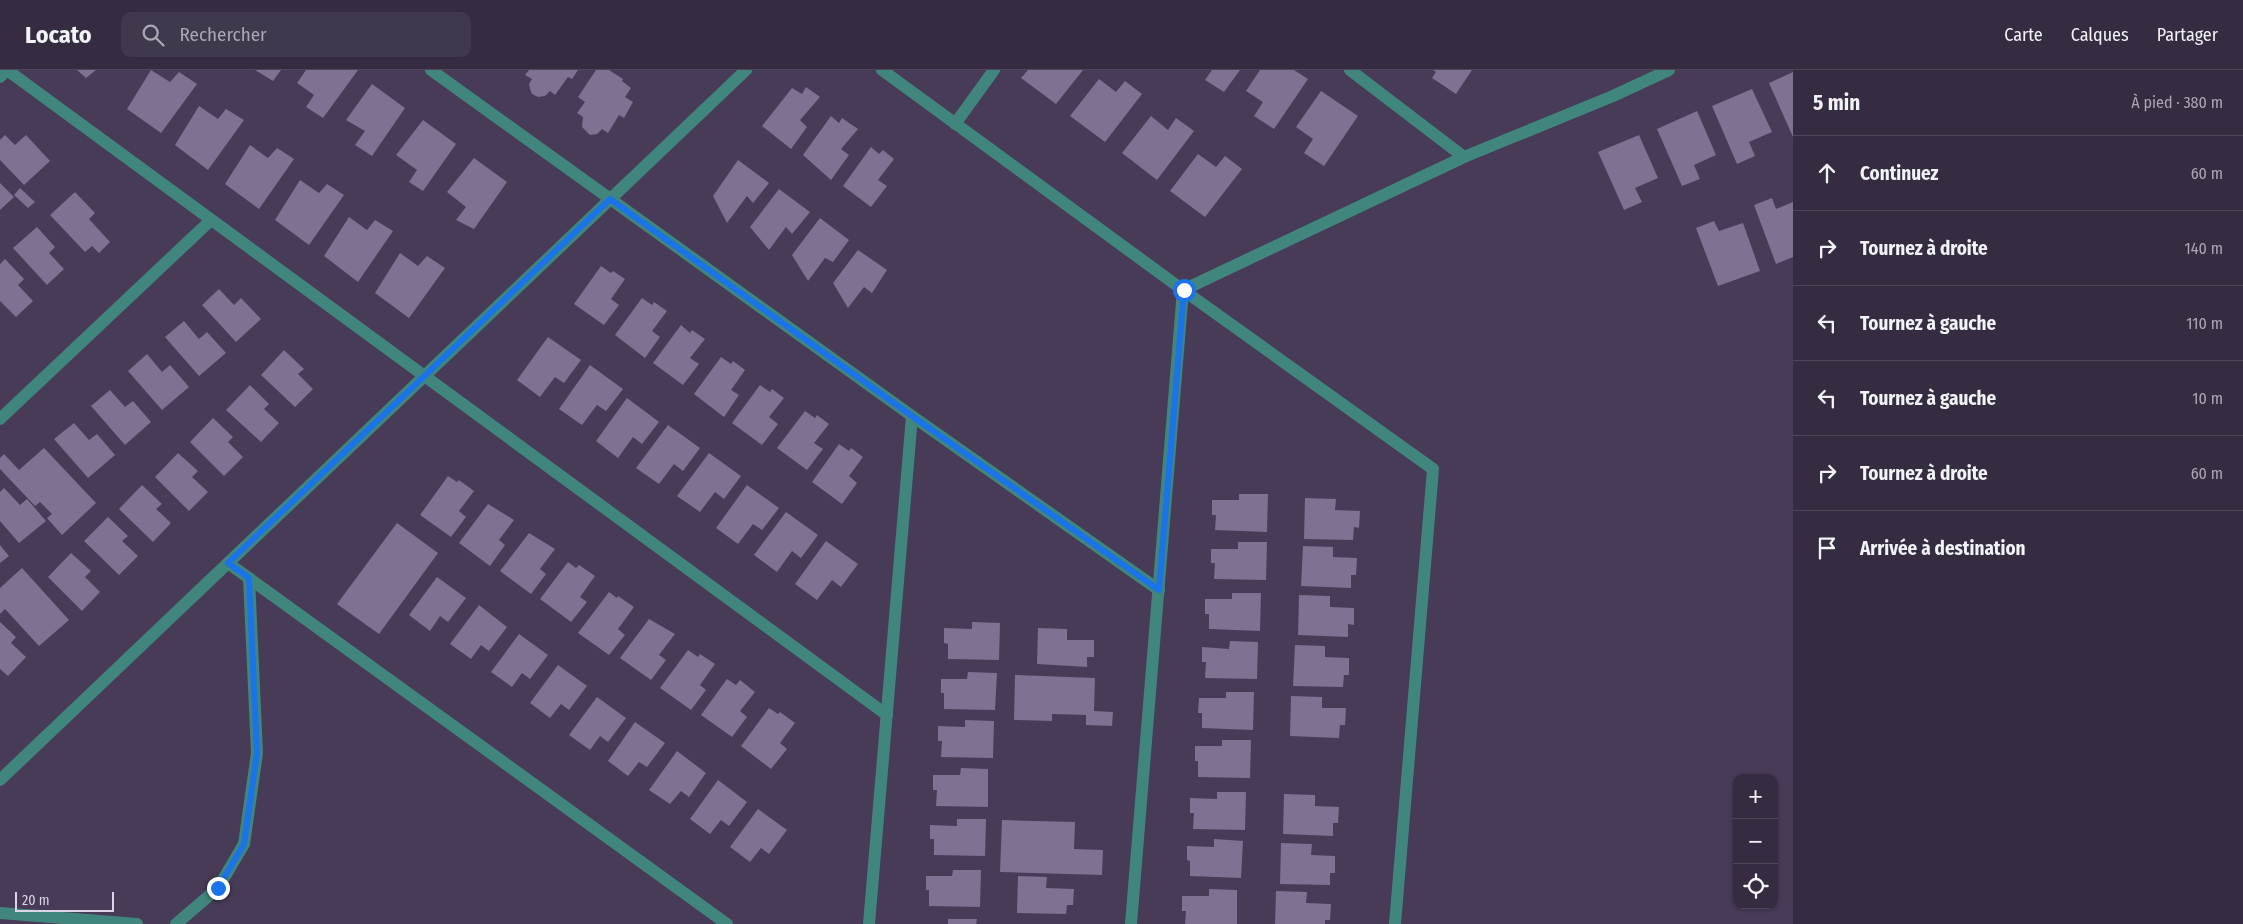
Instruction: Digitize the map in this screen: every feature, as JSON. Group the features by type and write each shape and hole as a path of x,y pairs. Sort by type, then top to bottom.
{"street":[{"path":"0,76 7,70 887,715"},
{"path":"431,70 912,416 1159,590"},
{"path":"0,780 746,70"},
{"path":"882,70 1433,469 1396,924"},
{"path":"955,124 994,70"},
{"path":"1350,70 1464,157"},
{"path":"1184,290 1464,157 1613,96 1669,70"},
{"path":"0,419 211,220"},
{"path":"1131,924 1184,290"},
{"path":"869,924 912,416"},
{"path":"228,563 727,924"},
{"path":"176,924 218,888 244,844 257,753 249,578"},
{"path":"0,913 137,924"}],"building":[{"path":"77,70 96,70 86,78"},
{"path":"151,70 170,82 179,72 197,84 161,133 127,109"},
{"path":"255,70 281,70 273,81"},
{"path":"306,70 358,70 323,118 306,107 314,95 297,83"},
{"path":"529,70 578,70 572,79 568,77 555,95 550,91 545,96 538,97 532,94 530,89 529,84 532,79 525,75"},
{"path":"596,70 609,70 623,79 622,81 631,88 625,97 633,102 624,118 619,115 608,133 602,129 597,134 590,135 582,127 583,117 577,113 585,102 578,97"},
{"path":"1028,70 1083,70 1056,104 1021,78"},
{"path":"1212,70 1240,70 1224,92 1205,80"},
{"path":"1260,70 1294,70 1308,79 1274,129 1254,116 1263,102 1246,91"},
{"path":"1433,70 1472,70 1456,94 1432,78 1436,72"},
{"path":"1793,72 1793,137 1769,83"},
{"path":"1099,79 1116,92 1125,81 1142,94 1105,142 1070,116"},
{"path":"372,84 405,108 372,156 355,145 365,131 346,120"},
{"path":"806,87 820,97 800,120 807,127 791,149 762,126 792,88 802,94"},
{"path":"1752,89 1772,132 1749,142 1755,156 1737,164 1712,106"},
{"path":"1321,91 1358,116 1324,166 1304,153 1313,139 1296,127"},
{"path":"199,106 218,119 226,109 244,120 208,170 175,145"},
{"path":"1697,111 1716,155 1694,165 1700,179 1682,186 1657,129"},
{"path":"831,116 839,123 842,118 858,129 841,149 849,155 831,180 803,155"},
{"path":"1151,116 1168,130 1176,118 1194,131 1157,180 1122,153"},
{"path":"423,120 456,144 423,191 409,182 417,170 396,155"},
{"path":"5,135 15,145 26,135 50,161 24,185 0,160 0,140"},
{"path":"1639,135 1658,178 1635,188 1642,202 1624,210 1598,152"},
{"path":"250,145 268,158 277,148 294,159 259,209 225,184"},
{"path":"871,147 879,154 883,150 894,159 878,180 887,186 871,207 843,186"},
{"path":"1198,154 1216,167 1225,156 1242,169 1205,217 1170,191"},
{"path":"474,158 507,182 474,229 456,220 466,207 447,192"},
{"path":"738,160 769,183 753,203 747,196 727,223 713,196"},
{"path":"300,180 319,193 327,184 344,195 309,245 275,220"},
{"path":"0,183 14,197 0,210"},
{"path":"20,188 35,202 28,208 14,195"},
{"path":"779,189 810,212 792,234 786,227 769,250 750,227"},
{"path":"75,192 95,213 89,219 110,242 99,253 92,246 85,252 50,215"},
{"path":"1772,198 1776,209 1793,202 1793,257 1776,264 1754,205"},
{"path":"349,217 367,230 375,220 393,231 358,282 324,256"},
{"path":"820,218 849,240 833,262 825,258 808,281 792,255"},
{"path":"1714,221 1719,231 1743,223 1760,271 1718,286 1696,228"},
{"path":"37,227 55,247 49,253 64,269 47,285 13,248"},
{"path":"858,250 887,270 872,293 864,287 848,308 833,283"},
{"path":"400,253 418,266 427,256 445,268 409,318 375,293"},
{"path":"5,259 24,279 18,285 33,301 16,317 0,301 0,264"},
{"path":"601,266 625,279 611,299 619,305 604,325 574,304"},
{"path":"219,289 234,305 241,298 261,319 236,342 202,305"},
{"path":"642,298 652,305 654,302 667,311 652,331 660,337 645,358 615,335"},
{"path":"184,321 199,339 207,332 226,353 199,376 165,337"},
{"path":"681,325 690,333 692,330 705,339 690,358 699,364 683,385 653,363"},
{"path":"548,337 581,360 564,383 555,377 540,397 517,380"},
{"path":"284,350 304,369 298,374 313,389 295,407 261,375"},
{"path":"147,354 162,372 170,365 189,387 162,410 128,371"},
{"path":"721,357 731,364 733,361 745,370 731,390 739,395 724,417 694,394"},
{"path":"590,365 623,389 606,411 597,405 582,425 559,409"},
{"path":"250,385 269,404 264,409 279,423 261,442 226,410"},
{"path":"760,385 770,392 772,389 784,398 769,417 778,424 762,445 732,423"},
{"path":"110,390 125,407 133,401 151,422 125,445 91,406"},
{"path":"627,398 659,422 642,444 633,437 618,458 596,441"},
{"path":"805,411 815,418 817,415 829,424 814,443 823,449 807,470 777,448"},
{"path":"213,418 233,437 228,442 243,457 224,476 190,442"},
{"path":"74,423 89,440 97,434 115,455 88,478 54,439"},
{"path":"668,425 700,448 683,471 674,464 659,484 636,468"},
{"path":"839,444 849,451 851,448 863,457 849,476 857,483 842,504 812,482"},
{"path":"44,448 96,503 62,535 47,518 52,514 40,502 35,506 0,469 0,458 4,454 19,470"},
{"path":"178,453 198,471 192,477 208,492 189,511 155,477"},
{"path":"709,453 741,476 724,499 715,492 700,512 677,496"},
{"path":"448,476 457,482 459,480 474,491 459,511 466,517 451,537 420,515"},
{"path":"142,485 162,504 156,509 171,523 153,542 119,509"},
{"path":"747,485 779,508 762,530 753,524 738,544 716,528"},
{"path":"4,488 20,505 27,499 46,521 19,543 0,521 0,492"},
{"path":"1239,494 1268,494 1267,532 1215,530 1216,515 1212,515 1212,500 1239,500"},
{"path":"1305,498 1336,499 1335,510 1360,511 1359,528 1354,527 1353,540 1304,539"},
{"path":"488,504 514,520 499,540 505,545 490,566 459,543"},
{"path":"786,512 818,535 801,558 792,551 777,572 754,555"},
{"path":"108,517 128,536 122,541 138,556 119,575 84,541"},
{"path":"397,523 438,553 379,634 337,604"},
{"path":"529,533 555,549 540,569 546,574 531,594 500,571"},
{"path":"826,541 858,564 841,587 832,580 817,600 795,584"},
{"path":"1238,542 1267,542 1266,580 1214,579 1215,563 1211,563 1211,549 1238,549"},
{"path":"0,545 9,556 0,563"},
{"path":"1303,546 1333,547 1333,557 1357,558 1356,575 1351,575 1351,588 1301,586"},
{"path":"71,553 91,571 85,577 100,592 82,611 48,577"},
{"path":"568,562 576,568 579,565 595,576 580,597 587,602 571,622 540,599"},
{"path":"22,568 69,620 39,646 5,609 0,614 0,588"},
{"path":"437,577 466,598 448,622 440,616 430,631 409,615"},
{"path":"609,592 634,607 618,629 625,635 609,655 578,633"},
{"path":"1232,593 1261,593 1260,631 1209,629 1209,614 1205,614 1205,599 1232,599"},
{"path":"1299,595 1330,596 1330,607 1354,608 1354,625 1348,624 1348,637 1298,635"},
{"path":"479,605 507,627 489,651 481,645 471,659 450,644"},
{"path":"649,619 675,634 659,655 666,660 651,680 620,658"},
{"path":"0,622 16,637 11,643 26,657 8,676 0,669"},
{"path":"972,622 1000,623 999,660 948,659 948,644 944,643 944,628 972,629"},
{"path":"1038,628 1067,629 1067,640 1094,640 1094,657 1087,657 1087,667 1037,664"},
{"path":"519,634 548,655 530,679 522,673 512,687 491,672"},
{"path":"1230,641 1258,642 1257,679 1205,678 1206,662 1202,662 1202,647 1229,649"},
{"path":"1295,645 1325,646 1325,657 1349,658 1349,675 1344,675 1343,687 1293,686"},
{"path":"688,650 698,657 700,654 715,664 700,685 706,690 691,710 660,688"},
{"path":"558,665 587,686 569,710 561,704 550,718 530,703"},
{"path":"968,672 997,673 995,710 944,709 944,693 941,693 941,679 967,679"},
{"path":"1015,675 1095,678 1094,711 1113,712 1112,726 1086,725 1086,715 1052,714 1052,721 1014,720"},
{"path":"727,679 736,685 740,680 755,692 740,711 747,717 732,737 701,715"},
{"path":"1226,692 1254,692 1253,730 1202,728 1202,713 1198,713 1199,698 1226,698"},
{"path":"1291,696 1322,697 1322,708 1346,708 1345,725 1340,725 1339,738 1290,736"},
{"path":"597,697 626,718 608,742 600,736 590,750 569,735"},
{"path":"769,708 778,714 780,712 795,723 780,743 787,749 771,769 741,746"},
{"path":"965,720 994,721 993,758 941,757 942,741 938,741 938,726 965,727"},
{"path":"635,722 665,743 647,767 639,762 628,776 608,761"},
{"path":"1222,740 1251,740 1250,778 1198,777 1198,761 1195,761 1195,746 1222,746"},
{"path":"677,751 706,773 689,797 681,791 670,804 649,790"},
{"path":"961,768 988,769 988,807 936,806 937,790 933,790 933,775 960,775"},
{"path":"718,780 747,802 729,826 721,820 710,834 690,819"},
{"path":"1217,792 1246,792 1245,830 1193,829 1194,813 1190,813 1190,798 1217,799"},
{"path":"1284,794 1315,795 1315,806 1339,807 1338,823 1333,823 1333,836 1283,834"},
{"path":"758,809 787,830 769,854 761,848 750,862 730,847"},
{"path":"957,819 986,819 985,856 934,855 934,839 930,839 930,825 957,826"},
{"path":"1002,820 1075,822 1074,849 1103,850 1102,875 1000,872"},
{"path":"1214,839 1243,841 1241,878 1190,876 1187,846 1214,847"},
{"path":"1281,843 1312,844 1311,855 1335,856 1335,873 1330,873 1330,885 1280,884"},
{"path":"953,870 981,870 980,907 929,906 929,890 926,890 926,876 952,876"},
{"path":"1018,876 1047,877 1046,888 1074,889 1073,905 1067,905 1066,914 1017,913"},
{"path":"1209,889 1237,890 1237,924 1185,924 1186,911 1182,911 1182,896 1209,896"},
{"path":"1276,891 1307,892 1306,903 1331,904 1330,920 1325,920 1325,924 1275,924"},
{"path":"948,919 977,919 976,924 948,924"}],"route":[{"path":"218,888 244,844 257,753 249,578 228,563 610,199 912,416 1159,590 1184,290"}]}
